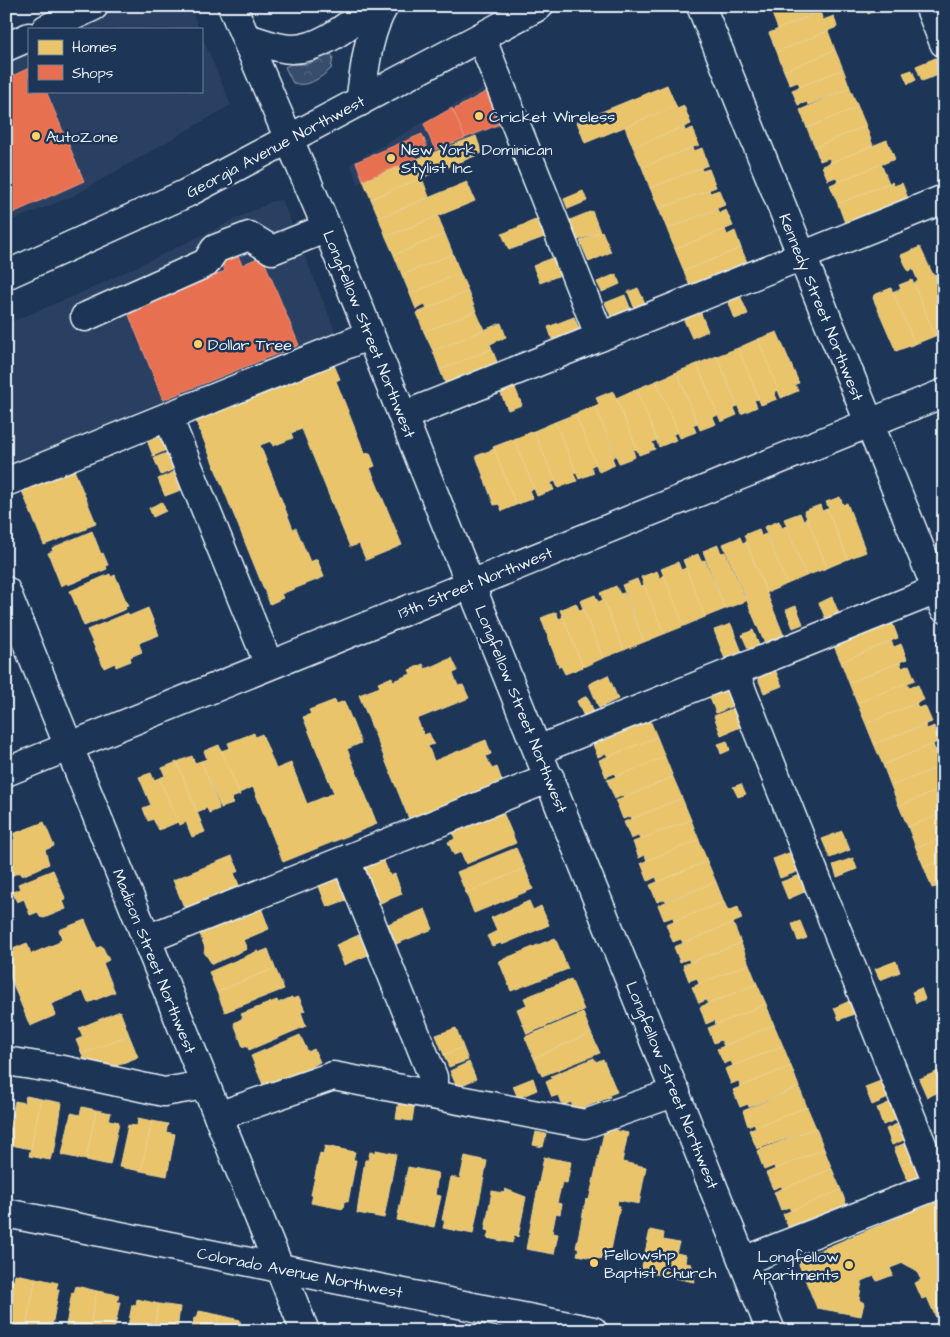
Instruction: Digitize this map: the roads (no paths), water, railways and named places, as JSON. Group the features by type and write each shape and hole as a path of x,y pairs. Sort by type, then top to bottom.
{"main road":[{"path":"48,28 94,6"},
{"name":"Longfellow Street Northwest","path":"232,6 327,228 771,1331"},
{"path":"247,38 277,47 303,48 327,39 374,6"},
{"path":"360,102 370,37 375,21 384,6"},
{"name":"Georgia Avenue Northwest","path":"6,275 158,207 539,6"},
{"name":"Kennedy Street Northwest","path":"701,6 869,423 941,595"},
{"path":"929,6 944,43"},
{"path":"481,37 600,337"},
{"path":"403,416 944,199"},
{"path":"86,317 206,263 215,249 249,236 272,250 327,228"},
{"path":"6,482 370,336"},
{"name":"13th Street Northwest","path":"6,772 944,392"},
{"path":"168,417 269,665"},
{"name":"Madison Street Northwest","path":"6,591 305,1331"},
{"path":"538,750 734,671 941,595"},
{"path":"734,671 938,1185 743,1261"},
{"path":"147,939 550,778"},
{"path":"346,860 433,1077 433,1095"},
{"path":"6,1061 63,1070 164,1092 205,1085"},
{"path":"218,1116 333,1076 585,1124 676,1092"},
{"name":"Colorado Avenue Northwest","path":"6,1213 590,1330"}],"place":[{"name":"Cricket Wireless","path":"479,116"},
{"name":"AutoZone","path":"36,136"},
{"name":"New York Dominican Stylist Inc","path":"391,158"},
{"name":"Dollar Tree","path":"198,344"},
{"name":"Fellowshp Baptist Church","path":"594,1263"},
{"name":"Longfellow Apartments","path":"849,1265"}]}
